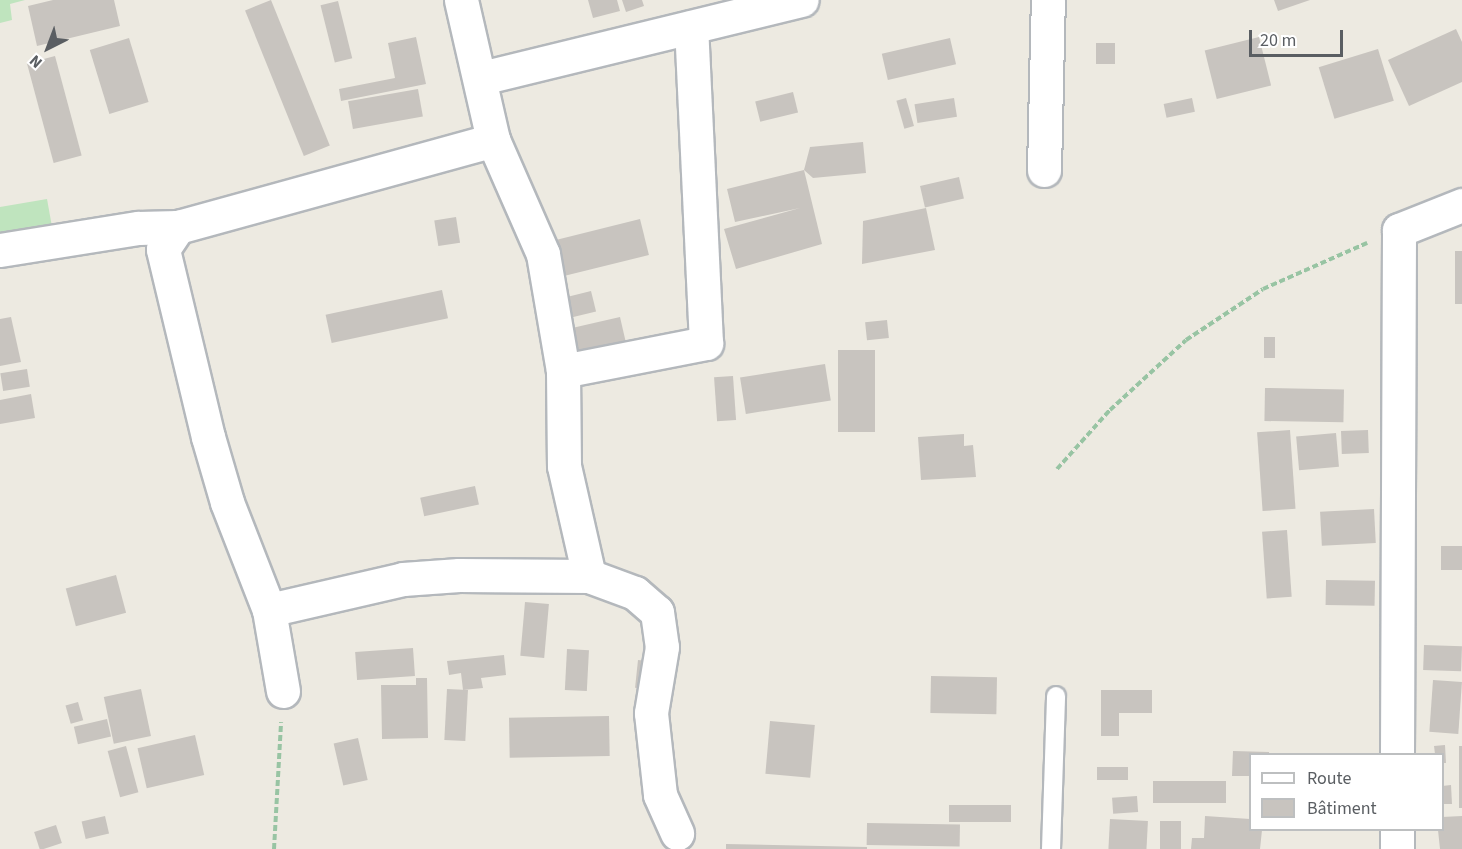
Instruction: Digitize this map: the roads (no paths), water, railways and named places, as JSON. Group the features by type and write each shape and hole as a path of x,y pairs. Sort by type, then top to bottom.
{"street":[{"path":"461,0 481,78 493,140 543,255 563,370 564,466 589,576"},
{"path":"481,78 802,0"},
{"path":"1044,170 1048,0"},
{"path":"563,370 706,343 691,27"},
{"path":"0,250 138,228 178,227 493,140"},
{"path":"1397,753 1399,230 1462,205"},
{"path":"178,227 163,249 227,502 269,610 283,691"},
{"path":"269,610 403,579 505,573 589,576 635,593 657,612 662,647 652,723 660,795 677,833"},
{"path":"1397,831 1397,849"}],"lane":[{"path":"1051,849 1056,696"}]}
